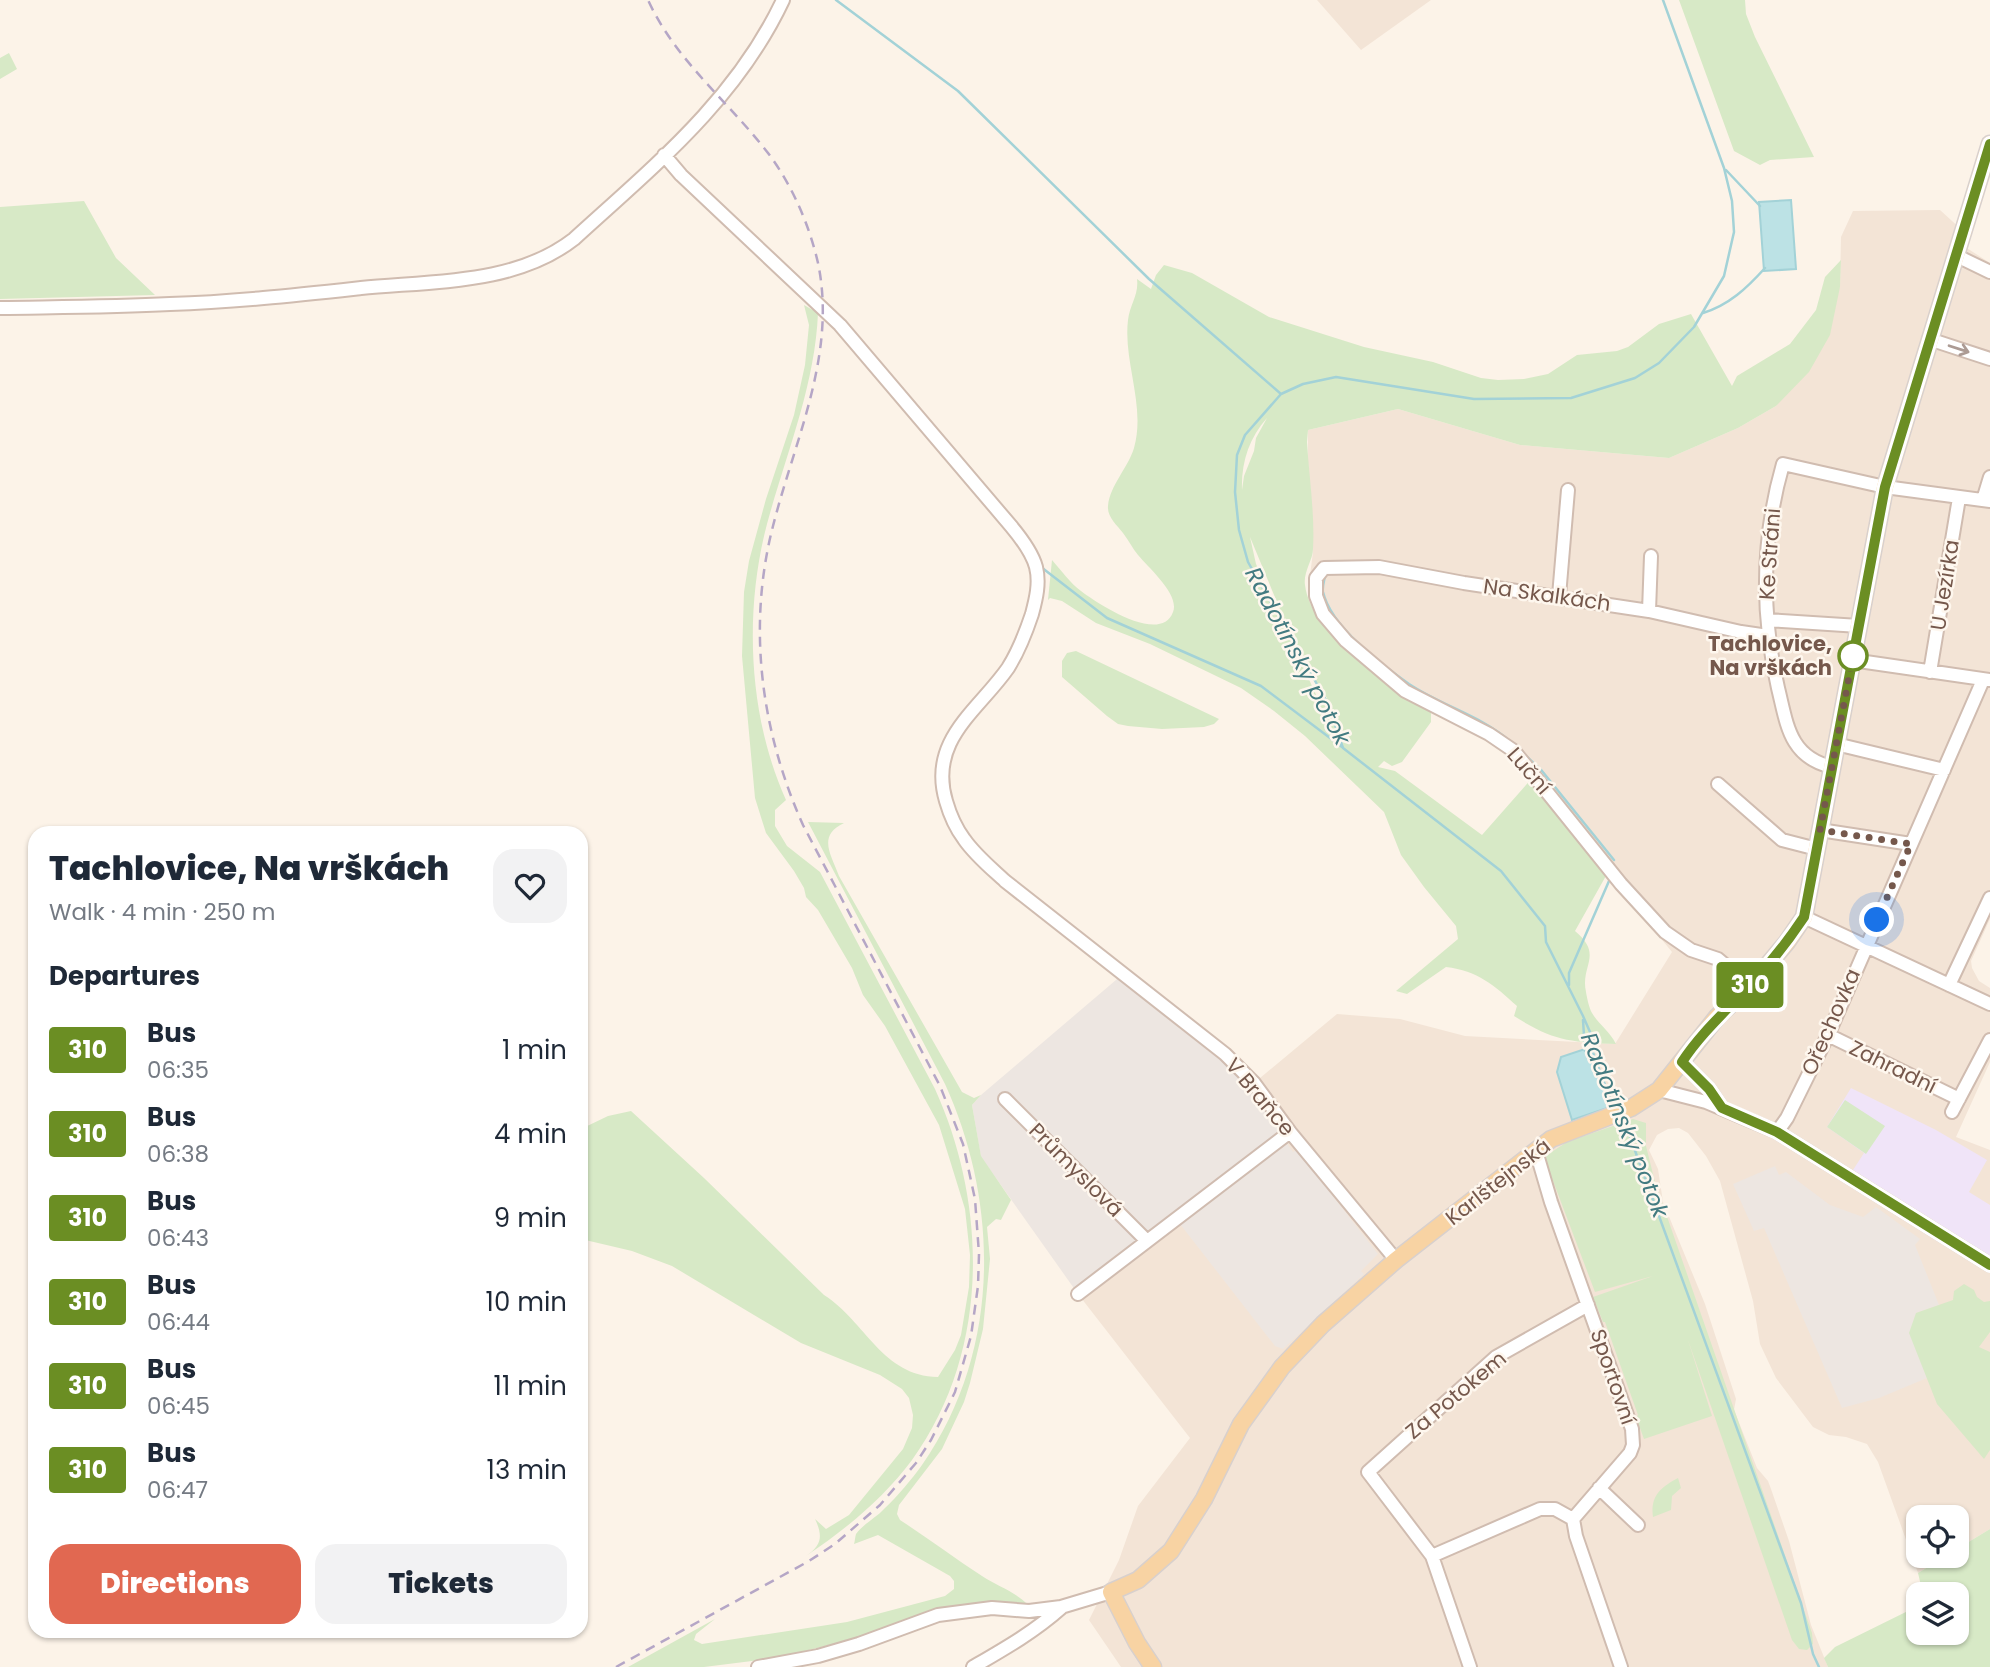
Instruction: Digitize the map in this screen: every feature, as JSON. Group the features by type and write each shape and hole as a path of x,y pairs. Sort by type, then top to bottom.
{"main road":[{"name":"Karlštejnská","path":"1111,1591 1138,1580 1171,1551 1204,1499 1241,1424 1282,1367 1323,1324 1396,1260 1551,1139 1624,1111 1659,1090 1717,1017 1750,986 1787,942 1804,917 1885,487 1990,144"},
{"path":"1111,1591 1137,1643 1153,1667"}],"street":[{"path":"0,308 171,304 262,298 497,273 538,261 557,252 694,127 735,81 759,48 783,0"},
{"name":"V Braňce","path":"664,155 681,175 840,325 1025,544 1035,565 1038,580 1027,628 1008,667 954,733 945,754 943,790 951,817 975,853 1005,881 1225,1055 1254,1083 1290,1132 1396,1260"},
{"path":"1957,249 1990,272"},
{"path":"1929,338 1990,359"},
{"name":"Ke Stráni","path":"1832,767 1814,761 1790,737 1770,652 1766,565 1774,495 1783,464 1885,487"},
{"path":"1885,487 1986,501 1990,477"},
{"path":"1559,596 1568,490"},
{"name":"U Jezírka","path":"1930,672 1959,498"},
{"path":"1649,611 1651,556"},
{"name":"Na Skalkách","path":"1324,568 1379,567 1464,583 1649,611 1768,636"},
{"name":"Luční","path":"1324,568 1316,578 1316,596 1323,614 1346,641 1405,691 1477,728 1514,751 1621,884 1665,932 1691,950 1718,959 1750,986"},
{"path":"1768,620 1858,626"},
{"path":"1852,660 1986,680"},
{"name":"Ořechovka","path":"1777,1132 1787,1118 1828,1035 1865,946 1986,680"},
{"path":"1836,744 1944,770"},
{"path":"1718,784 1782,840 1817,849"},
{"path":"1820,830 1911,844"},
{"path":"1949,985 1990,898"},
{"path":"1804,917 1990,1004"},
{"name":"Zahradní","path":"1828,1035 1959,1098"},
{"path":"1952,1112 1990,1040"},
{"path":"1682,1062 1709,1089 1722,1108"},
{"path":"1659,1090 1722,1108 1777,1132 1990,1265"},
{"name":"Průmyslová","path":"1005,1099 1147,1241"},
{"path":"1078,1294 1290,1132"},
{"name":"Sportovní","path":"1535,1151 1632,1429 1633,1444 1630,1453 1573,1519"},
{"name":"Za Potokem","path":"1432,1556 1368,1472 1496,1357 1588,1305"},
{"path":"1599,1488 1638,1525"},
{"path":"1470,1667 1432,1556 1540,1509 1555,1509 1573,1519 1576,1536 1621,1667"},
{"name":"Karlštejnská","path":"758,1667 818,1656 938,1615 992,1608 1029,1611 1061,1608 1111,1591"},
{"path":"974,1667 1011,1646 1061,1608"}],"shaded area":[{"path":"1317,0 1431,0 1361,50"},
{"path":"1940,210 1963,231 1959,243 1990,263 1990,919 1971,961 1979,981 1990,988 1990,1062 1956,1137 1990,1150 1990,1529 1969,1542 1969,1505 1906,1505 1906,1540 1878,1462 1867,1444 1829,1435 1813,1427 1776,1378 1760,1344 1753,1301 1720,1181 1706,1156 1688,1133 1679,1128 1668,1129 1657,1135 1649,1150 1658,1169 1663,1202 1705,1304 1736,1399 1734,1410 1757,1468 1771,1489 1789,1541 1811,1625 1828,1667 1121,1667 1089,1620 1119,1560 1138,1506 1190,1438 1078,1294 1254,1083 1337,1014 1400,1019 1465,1036 1615,1044 1672,952 1503,746 1400,691 1353,655 1318,617 1308,591 1313,552 1308,430 1398,409 1520,445 1669,458 1738,428 1776,406 1840,287 1841,237 1853,211"},
{"path":"1123,974 1225,1054 1290,1132 1078,1294 981,1157 972,1105"},
{"path":"1851,1088 1936,1130 1987,1160 1969,1192 1990,1205 1990,1256 1853,1170 1864,1153 1827,1127"},
{"path":"1286,1142 1293,1152 1297,1150 1378,1254 1361,1271 1364,1274 1283,1349 1275,1346 1180,1224"},
{"path":"1775,1166 1779,1175 1786,1172 1830,1205 1863,1217 1876,1207 1920,1239 1915,1245 1939,1305 1916,1313 1921,1360 1927,1378 1879,1398 1842,1408 1764,1228 1754,1231 1733,1184"}],"green space":[{"path":"1679,0 1745,0 1746,14 1755,37 1814,157 1770,160 1760,165 1734,151"},
{"path":"9,53 17,69 0,79 0,58"},
{"path":"84,201 116,258 155,295 0,299 0,207"},
{"path":"1841,260 1840,287 1830,335 1809,372 1776,406 1738,428 1669,458 1520,445 1398,409 1308,430 1313,553 1305,585 1310,604 1321,622 1355,657 1395,687 1431,708 1431,722 1402,762 1392,766 1384,761 1378,767 1395,771 1482,835 1533,777 1607,874 1575,931 1584,939 1590,954 1585,983 1590,1008 1616,1044 1574,1041 1540,1031 1514,1016 1517,1006 1493,985 1457,969 1446,967 1407,994 1396,991 1458,939 1456,926 1401,855 1384,812 1305,736 1241,688 1150,644 1096,623 1062,601 1050,598 1048,600 1052,560 1081,591 1129,619 1156,624 1166,621 1173,612 1174,605 1168,590 1113,521 1108,506 1112,491 1134,448 1137,432 1136,400 1127,336 1137,279 1151,289 1156,275 1164,265 1192,273 1269,317 1364,347 1433,362 1481,378 1498,380 1524,379 1548,374 1577,355 1617,351 1628,347 1659,324 1691,314 1732,386 1737,376 1790,344 1816,310 1825,277","holes":["1267,418 1256,438 1242,490 1247,451","1250,537 1291,636 1327,698 1318,699 1256,564"]},
{"path":"804,305 818,313 816,340 806,393 767,524 755,592 753,627 757,699 773,768 786,800 775,810 775,826 787,846 820,872 935,1089 952,1134 965,1181 972,1229 973,1278 968,1326 956,1373 938,1418 912,1460 889,1488 849,1524 806,1556 820,1540 815,1519 826,1529 849,1515 903,1449 912,1428 913,1415 909,1398 902,1389 880,1375 801,1343 672,1266 632,1251 588,1241 588,1126 608,1116 631,1111 824,1295 839,1306 888,1358 902,1368 938,1377 961,1335 969,1287 970,1255 965,1209 939,1125 885,1026 863,995 852,968 818,910 806,897 794,871 766,833 755,798 742,656 744,592 749,561 766,499 794,415 805,365 809,325"},
{"path":"1076,651 1219,719 1204,727 1162,729 1118,724 1062,677 1062,661 1067,653"},
{"path":"808,822 844,823 836,828 828,840 839,876 962,1092 974,1098 981,1095 972,1105 981,1156 1011,1200 1001,1220 996,1219 987,1227 990,1259 983,1329 964,1402 942,1449 899,1505 897,1514 900,1520 1028,1605 992,1602 936,1609 857,1638 777,1658 704,1667 628,1667 715,1619 696,1634 694,1640 702,1644 847,1622 945,1596 954,1589 954,1581 950,1576 878,1535 854,1544 856,1534 894,1499 922,1465 948,1421 967,1375 978,1327 984,1278 983,1228 976,1179 963,1130 945,1084"},
{"path":"1845,1100 1885,1126 1866,1154 1827,1127"},
{"path":"1633,1119 1646,1123 1646,1146 1655,1182 1812,1633 1813,1644 1807,1650 1799,1649 1792,1640 1688,1340 1712,1416 1644,1439 1605,1322 1593,1297 1653,1276 1595,1292 1544,1157 1567,1142"},
{"path":"1964,1284 1974,1290 1977,1297 1984,1302 1990,1301 1990,1332 1979,1347 1990,1352 1990,1450 1984,1459 1937,1404 1909,1333 1916,1313 1953,1300 1954,1291"},
{"path":"1678,1478 1681,1488 1672,1496 1671,1510 1653,1517 1653,1503 1658,1493"},
{"path":"1990,1529 1990,1667 1828,1667 1824,1658 1835,1647 1906,1612 1906,1645 1969,1645 1969,1582 1920,1582 1918,1573 1926,1568 1969,1568 1969,1542"}],"water":[{"path":"1791,200 1796,269 1764,271 1759,202"},
{"path":"1592,1049 1613,1106 1572,1120 1557,1072 1561,1057"}],"waterway":[{"path":"836,0 958,91 1149,279 1281,394"},
{"name":"Radotínský potok","path":"1622,1105 1583,1016 1546,942 1545,926 1501,871 1343,748 1327,702 1248,562 1239,530 1235,492 1237,455 1245,435 1281,394 1303,384 1336,377 1474,399 1571,398 1635,378 1659,363 1694,327 1724,276 1734,232 1732,201 1724,168 1663,0"},
{"path":"1726,170 1760,206"},
{"path":"1703,313 1737,295 1765,268"},
{"path":"1041,567 1107,618 1261,686 1342,747"},
{"path":"1325,576 1323,590 1328,605 1358,644 1409,684 1475,718 1511,742"},
{"path":"1524,754 1542,771 1614,860"},
{"path":"1569,985 1569,973 1609,881"},
{"path":"1583,1020 1585,1051"},
{"name":"Radotínský potok","path":"1625,1115 1630,1137 1801,1603 1813,1654 1819,1667"}],"railway":[{"path":"616,1667 809,1561 835,1544 880,1505 916,1463 955,1392 971,1336 978,1286 979,1254 975,1199 963,1144 940,1086 803,825 777,753 768,716 760,640 765,564 818,363 822,330 818,263 805,219 777,165 753,134 688,62 648,0"}],"bus line":[{"name":"310","path":"1990,144 1885,487 1804,917 1750,986 1717,1017 1682,1062 1709,1089 1722,1108 1777,1132 1990,1265"}],"place":[{"name":"Tachlovice, Na vrškách","path":"1853,656"}],"route":[{"path":"1853,656 1820,830 1911,844 1877,920"}]}
